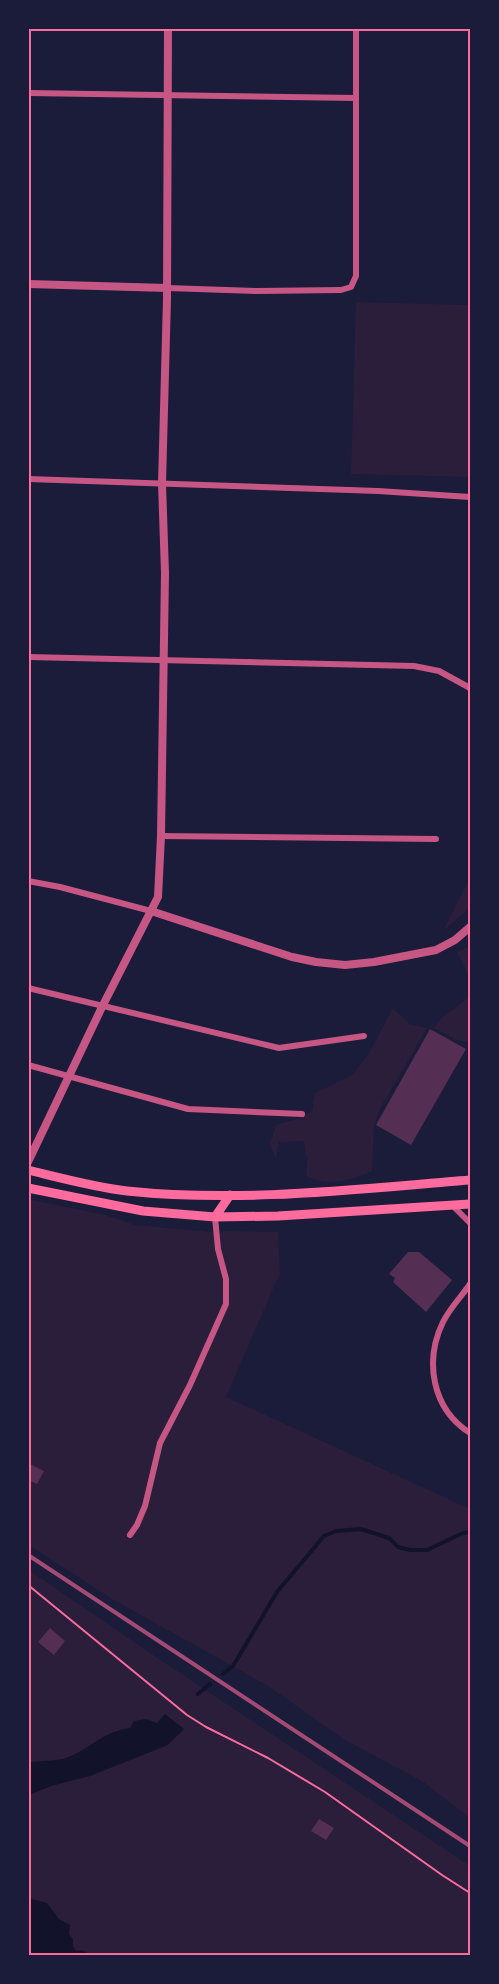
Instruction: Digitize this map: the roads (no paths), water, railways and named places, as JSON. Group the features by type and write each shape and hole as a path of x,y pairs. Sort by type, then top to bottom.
{"main road":[{"path":"28,1170 127,1191 230,1195 302,1193 471,1180"},
{"path":"28,1188 143,1211 214,1217 278,1216 471,1204"},
{"path":"214,1217 230,1195"}],"street":[{"path":"28,1162 102,1007 158,897 164,660 165,573 162,483 167,288 168,28"},
{"path":"28,284 257,291 341,290 351,287 356,276 356,28"},
{"path":"28,93 356,98"},
{"path":"28,479 378,491 471,497"},
{"path":"28,657 414,666 439,671 471,688"},
{"path":"161,836 436,839"},
{"path":"28,881 60,887 151,912 292,957 316,962 345,965 436,950 455,940 471,927"},
{"path":"28,988 279,1048 364,1036"},
{"path":"28,1065 188,1109 302,1114"},
{"path":"453,1206 471,1223"},
{"path":"130,1535 145,1506 160,1443 190,1385 226,1304 226,1279 214,1217"},
{"path":"471,1284 443,1321 432,1355 434,1379 440,1398 451,1417 471,1433"}],"waterway":[{"path":"223,1674 233,1666 277,1592 324,1536 336,1531 361,1529 389,1538 398,1547 427,1550 470,1532"},
{"path":"198,1694 210,1684"}],"railway":[{"path":"28,1555 470,1846"}]}
